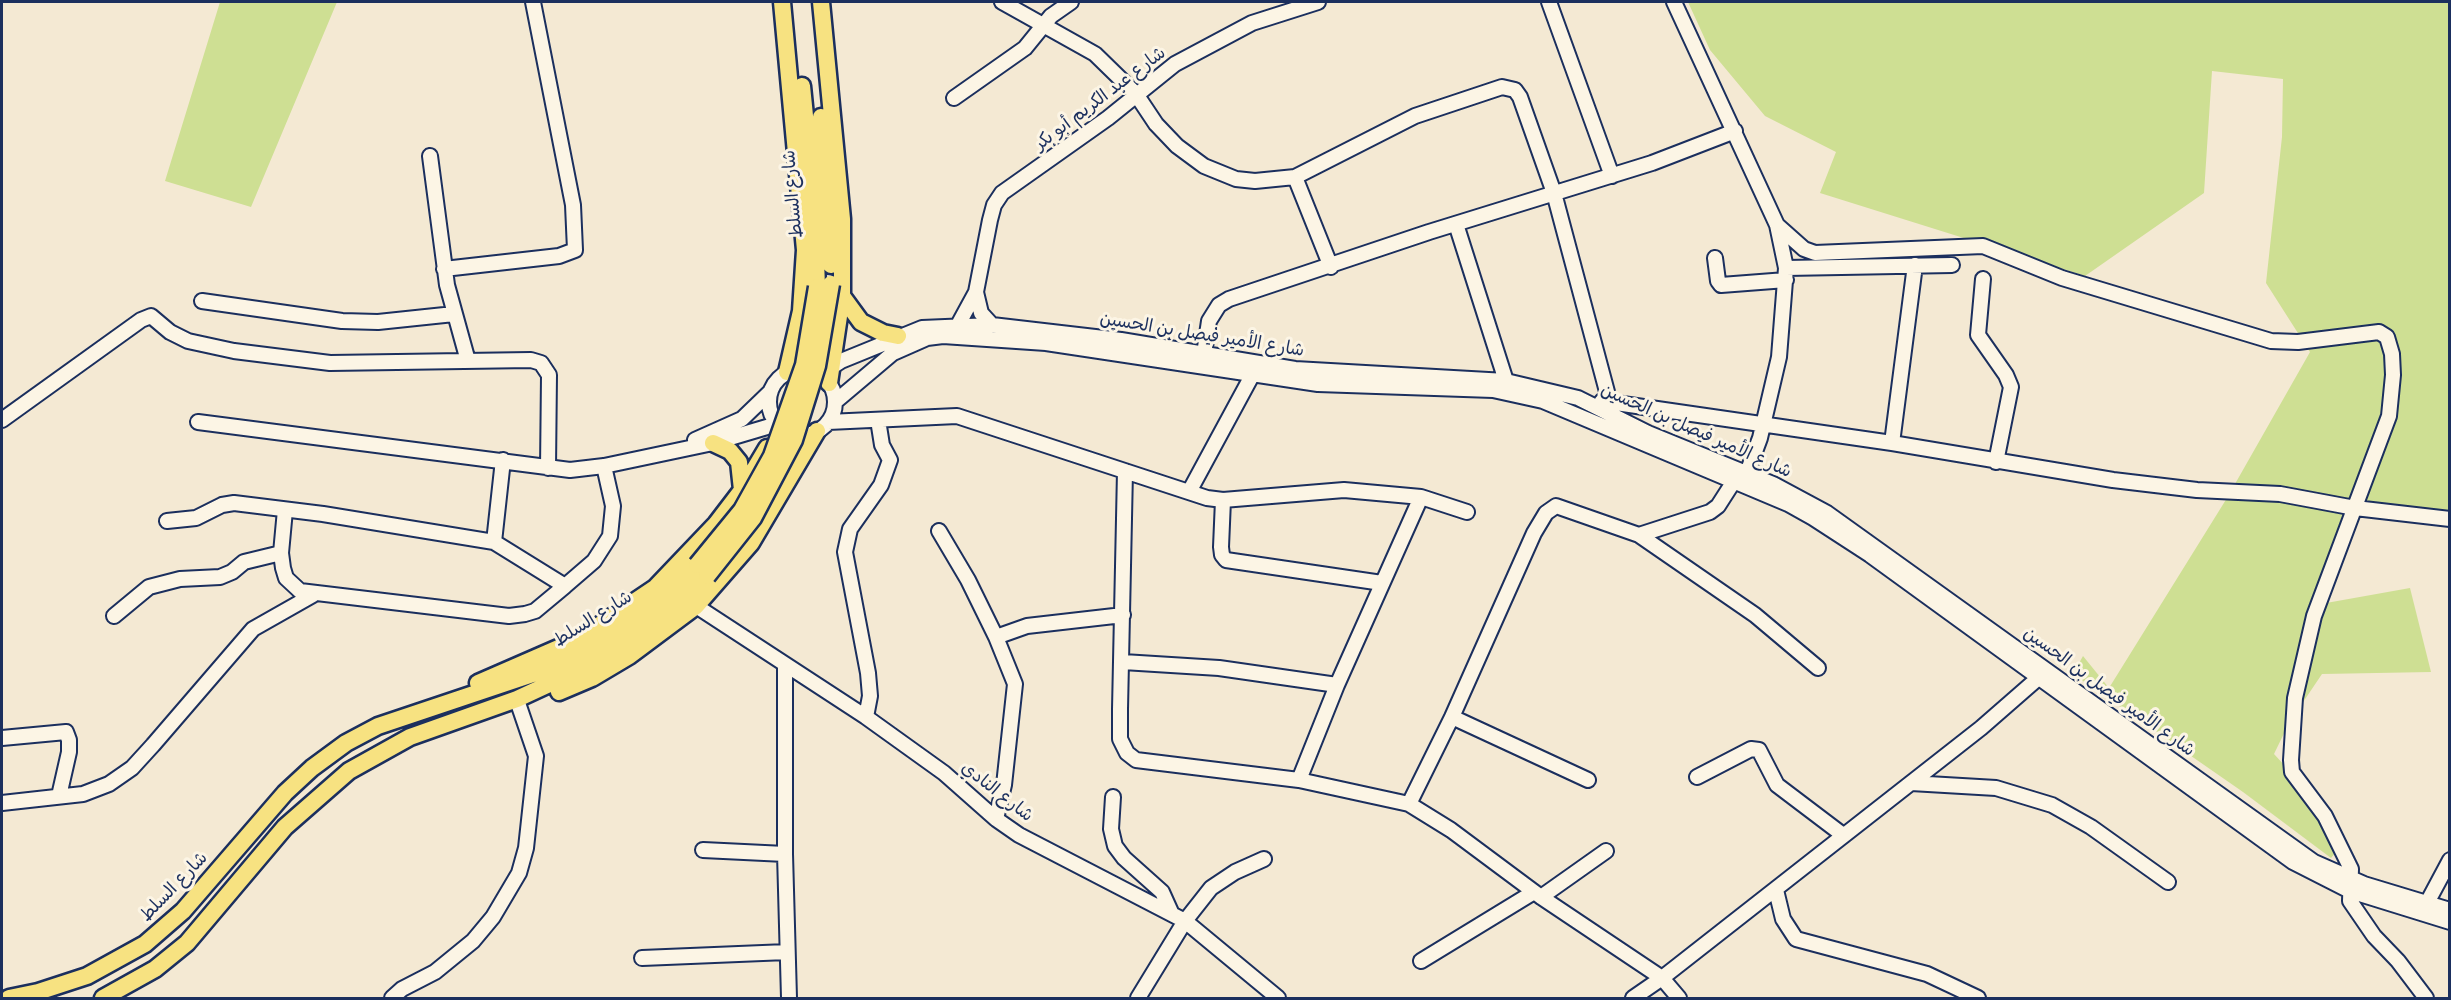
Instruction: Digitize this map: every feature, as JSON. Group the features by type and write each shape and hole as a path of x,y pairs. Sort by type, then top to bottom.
{"main road":[{"path":"782,2 805,250 801,311 787,372"},
{"name":"شارع السلط","path":"9,999 87,976 145,944 183,911 262,818 312,768 346,743 378,726 536,673 590,647 702,570 742,510 772,456 799,380 811,331 817,279 816,236 793,2"},
{"name":"شارع السلط","path":"103,999 155,969 187,944 285,827 333,783 365,761 402,741 511,705 606,655 659,619 702,570 753,518 778,474 804,410 824,334 830,296 831,254 811,2"},
{"path":"821,2 840,198 842,296 828,375"},
{"path":"842,296 861,322 883,333 898,336"},
{"path":"461,698 482,681 579,639 621,613 655,588 688,556 742,490 778,425"},
{"path":"511,705 592,678 629,656 696,606 751,543 822,427"},
{"path":"713,443 730,451 739,462 742,490"}],"street":[{"path":"444,269 559,256 575,250 573,205 533,2"},
{"path":"1002,2 1095,54 1136,94 1156,124 1177,146 1204,166 1236,179 1255,181 1294,177 1415,116 1509,87 1520,97 1554,193 1610,402"},
{"path":"954,98 1025,48 1044,25 1071,2"},
{"name":"شارع عبد الكريم أبو بكر","path":"958,325 976,292 990,220 999,196 1108,118 1175,64 1252,23 1318,2"},
{"path":"1549,2 1611,176"},
{"path":"1674,2 1777,225 1786,274 1779,357 1762,426 1747,473"},
{"path":"1204,354 1207,328 1219,305 1229,299 1456,224 1611,176 1735,131"},
{"path":"430,156 444,269 468,361"},
{"path":"1294,177 1331,267"},
{"path":"1456,224 1506,381"},
{"path":"1777,225 1804,249 1829,260 1915,266 1952,265"},
{"path":"1715,258 1718,281 1725,286 1786,274 1829,260 1981,245 2062,279 2271,341 2298,342 2384,333 2392,354 2393,398 2389,416 2314,616 2295,698 2290,760 2298,782 2325,816 2351,869 2350,901 2353,908 2426,999"},
{"path":"1892,443 1915,266"},
{"path":"1983,279 1978,335 2006,375 2011,387 1996,462"},
{"path":"976,292 981,313 992,325"},
{"path":"202,301 342,321 378,322 454,314"},
{"path":"2,420 149,316 155,317 178,336 234,351 330,363 531,360 546,367 549,384 548,468"},
{"name":"شارع الأمير فيصل بن الحسين","path":"828,375 898,336 922,328 992,325 1101,338 1260,363 1352,373 1506,381 1578,398 1718,468 1734,481 1813,518 2043,674"},
{"name":"شارع الأمير فيصل بن الحسين","path":"835,402 893,353 927,339 944,336 1046,343 1252,376 1318,384 1438,387 1514,393 1564,408 1718,468 1747,473 1795,495 1847,526 2293,862 2450,922"},
{"path":"1189,492 1260,363"},
{"path":"665,452 735,423 752,412 770,392 777,380 787,372 807,369 828,375 835,402 822,427"},
{"path":"770,392 769,406 778,425 796,434 822,427 878,420 931,415 957,416 1189,492 1223,500 1333,490 1421,497 1467,512"},
{"path":"1578,398 1892,443 1996,462 2172,487 2280,495 2355,508 2450,519"},
{"path":"866,717 870,696 868,673 845,552 850,529 881,485 890,460 882,445 878,420"},
{"path":"198,422 570,470 604,466 713,443 778,425"},
{"path":"494,542 503,460"},
{"path":"285,510 281,553 286,578 292,586 313,595 509,616 535,610 594,561 610,536 613,506 604,466"},
{"path":"1125,471 1120,739 1122,747 1131,758 1299,780 1409,804 1451,831 1537,895 1662,978 1679,999"},
{"path":"1639,535 1710,512 1718,506 1734,481"},
{"path":"1299,780 1337,685 1421,497"},
{"path":"1223,500 1221,555 1226,561 1383,583"},
{"path":"167,521 196,518 222,505 234,502 494,542 565,586"},
{"path":"1409,804 1452,717 1534,533 1546,513 1560,506 1639,535 1755,615 1818,668"},
{"path":"939,531 968,580 996,637 1015,684 1004,785 996,819"},
{"path":"114,616 149,587 180,579 220,577 232,572 244,562 281,553"},
{"path":"2,803 82,794 98,789 132,768 253,629 313,595"},
{"name":"شارع النادي","path":"696,606 866,717 944,773 996,819 1019,835 1185,921 1278,999"},
{"path":"996,637 1027,626 1123,615"},
{"path":"1123,662 1219,668 1337,685"},
{"path":"785,665 786,952 789,999"},
{"path":"1633,999 1911,783 2018,698 2043,674"},
{"path":"392,999 402,989 435,972 473,941 504,899 519,873 526,848 536,756 532,739 511,705"},
{"path":"1452,717 1588,780"},
{"path":"2,738 62,731 68,734 69,752 59,796"},
{"path":"1697,777 1751,749 1759,750 1777,785 1843,835"},
{"path":"1911,783 1988,787 2052,805 2091,826 2168,882"},
{"path":"1113,797 1111,829 1115,846 1124,858 1162,891 1171,912"},
{"path":"703,850 785,854"},
{"path":"1421,961 1537,895 1606,851"},
{"path":"1138,999 1185,921 1210,888 1221,880 1264,859"},
{"path":"2427,903 2450,860"},
{"name":"شارع الأمير فيصل بن الحسين","path":"2351,886 2450,910"},
{"path":"1776,890 1788,928 1801,942 1928,974 1978,999"},
{"path":"642,958 786,952"}],"green space":[{"path":"220,2 337,2 251,207 165,181"},
{"path":"1688,2 2449,2 2449,517 2354,511 2315,605 2410,588 2431,672 2322,674 2289,723 2274,754 2310,793 2342,845 2331,858 2243,792 2073,674 2083,656 2109,688 2227,498 2310,352 2266,283 2282,137 2283,79 2212,71 2204,193 2085,276 1820,193 1836,152 1765,116 1710,50"}]}
